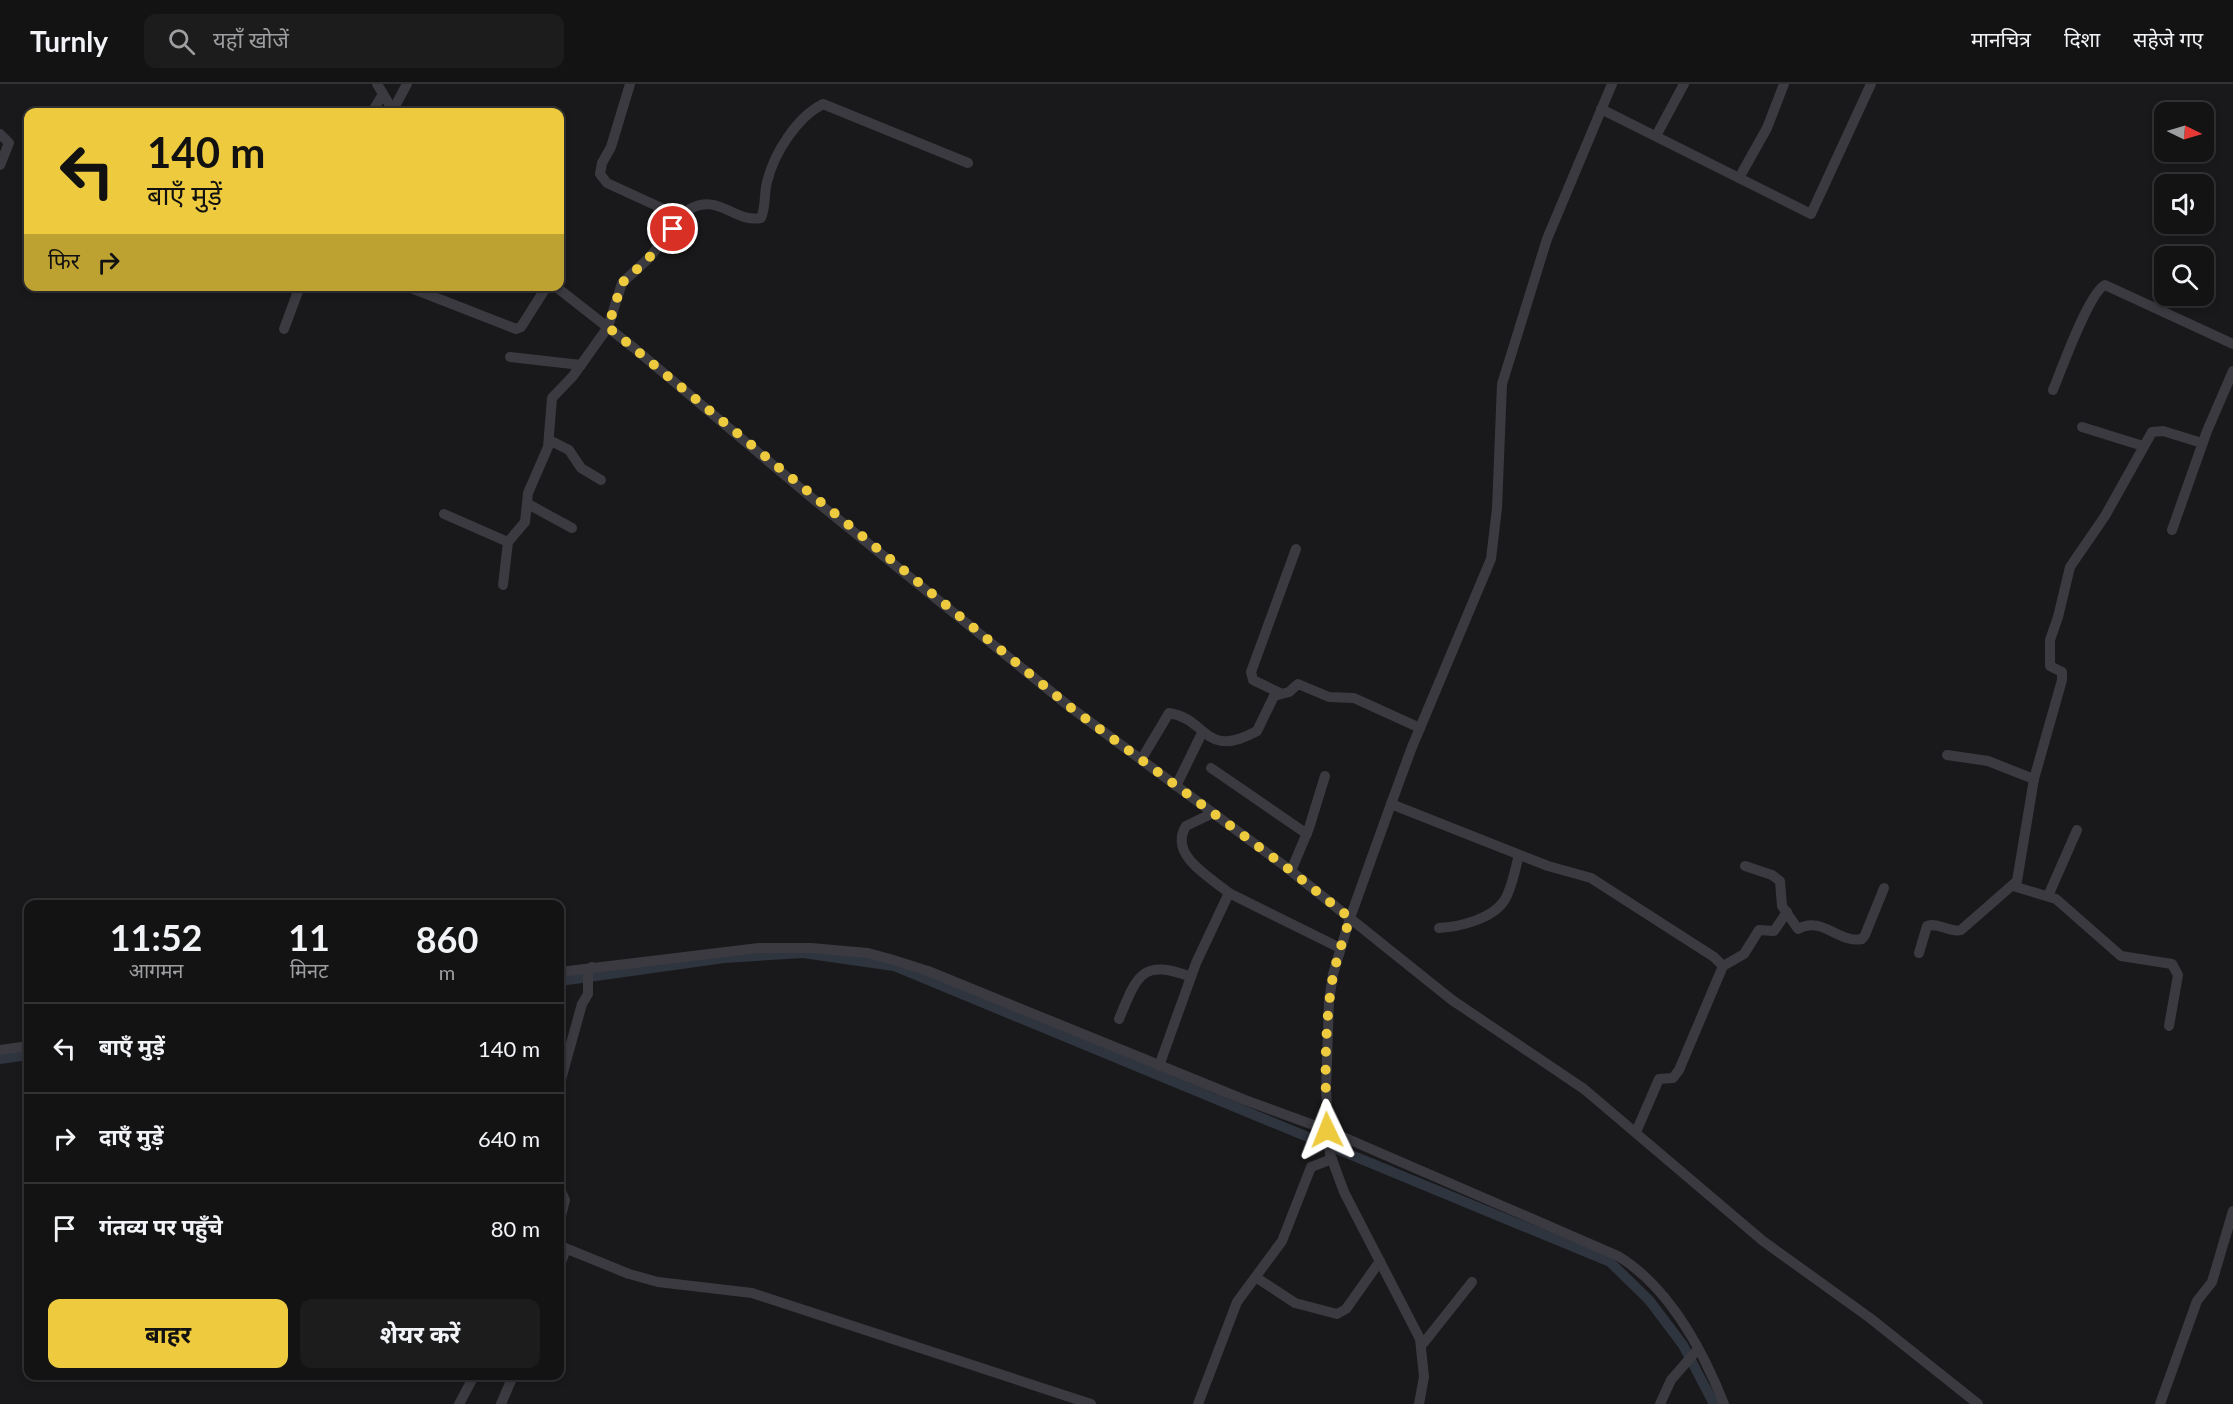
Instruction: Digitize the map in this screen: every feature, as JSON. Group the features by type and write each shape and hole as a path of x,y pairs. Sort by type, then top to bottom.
{"street":[{"path":"395,108 407,84"},
{"path":"630,84 611,147 602,163 600,174 607,183 681,217"},
{"path":"1422,1403 1424,1377 1422,1345 1416,1328 1344,1192 1331,1157 1329,1010 1341,948 1350,918 1391,804 1420,728 1491,560 1497,508 1502,384 1547,239 1612,84"},
{"path":"1656,136 1684,84"},
{"path":"1739,178 1767,128 1784,84"},
{"path":"1601,109 1811,214 1871,84"},
{"path":"380,89 392,108"},
{"path":"373,108 380,89"},
{"path":"503,585 508,542 525,522 528,493 546,456 552,398 608,327 622,283 648,259 681,217 699,204 709,203 739,215 762,218 767,182 776,160 799,122 823,104 968,163"},
{"path":"0,134 9,143 0,165"},
{"path":"2053,390 2082,320 2097,291 2105,285 2233,344"},
{"path":"284,329 298,291"},
{"path":"419,291 516,329 520,327 545,291"},
{"path":"561,291 1070,707 1291,871 1452,1000 1584,1089 1763,1241 1870,1318 1978,1404"},
{"path":"510,357 581,364"},
{"path":"2172,530 2202,443 2233,371"},
{"path":"2082,427 2142,446"},
{"path":"1919,953 1927,926 1937,925 1950,931 1961,930 2013,886 2019,874 2034,779 2062,680 2062,672 2050,666 2050,640 2070,567 2106,516 2142,446 2155,430 2202,443"},
{"path":"549,440 569,450 581,468 601,480"},
{"path":"528,504 572,528"},
{"path":"444,514 508,542"},
{"path":"1296,549 1251,672 1253,680 1280,693 1289,692 1301,684 1329,697 1354,698 1420,728"},
{"path":"1141,760 1169,713 1220,742 1251,734 1261,726 1271,701 1280,693"},
{"path":"1176,786 1202,733"},
{"path":"1947,755 1988,761 2034,779"},
{"path":"1211,768 1307,834"},
{"path":"1291,871 1307,834 1325,776"},
{"path":"1391,804 1519,855 1585,876 1604,885 1714,957 1723,966"},
{"path":"1213,813 1186,826 1181,846 1186,857 1229,893 1341,948"},
{"path":"2048,896 2077,830"},
{"path":"1439,928 1458,926 1495,910 1506,899 1519,855"},
{"path":"1745,866 1772,875 1780,881 1782,906 1797,929 1812,924 1858,940 1865,935 1884,888"},
{"path":"2013,886 2048,896 2065,904 2121,956 2172,964 2178,975 2169,1026"},
{"path":"1160,1066 1202,948 1229,893"},
{"path":"1636,1132 1659,1079 1673,1078 1679,1070 1723,966 1744,954 1759,930 1774,931 1787,912"},
{"path":"564,972 759,948 811,948 868,953 928,971 1509,1206 1626,1261 1635,1267 1661,1295 1697,1351 1724,1404"},
{"path":"1119,1019 1132,986 1146,973 1165,968 1191,977"},
{"path":"564,1069 582,1004 588,994 590,969"},
{"path":"0,1050 24,1047"},
{"path":"1198,1404 1237,1302 1245,1288 1257,1278 1282,1240 1311,1167 1331,1157"},
{"path":"2160,1404 2197,1300 2212,1282 2233,1211"},
{"path":"564,1247 658,1282 752,1293 1090,1404"},
{"path":"1257,1278 1295,1303 1337,1314 1346,1309 1380,1261"},
{"path":"1422,1345 1472,1282"},
{"path":"1660,1404 1679,1371 1697,1351"},
{"path":"459,1404 472,1380"},
{"path":"501,1404 511,1380"}],"waterway":[{"path":"564,980 724,958 803,953 894,966 1610,1262 1649,1300 1683,1345 1714,1404"},
{"path":"0,1059 24,1056"}],"route":[{"path":"673,229 648,259 622,283 612,306 608,327 812,498 1012,661 1070,707 1286,867 1350,918 1329,1001 1327,1130"}]}
